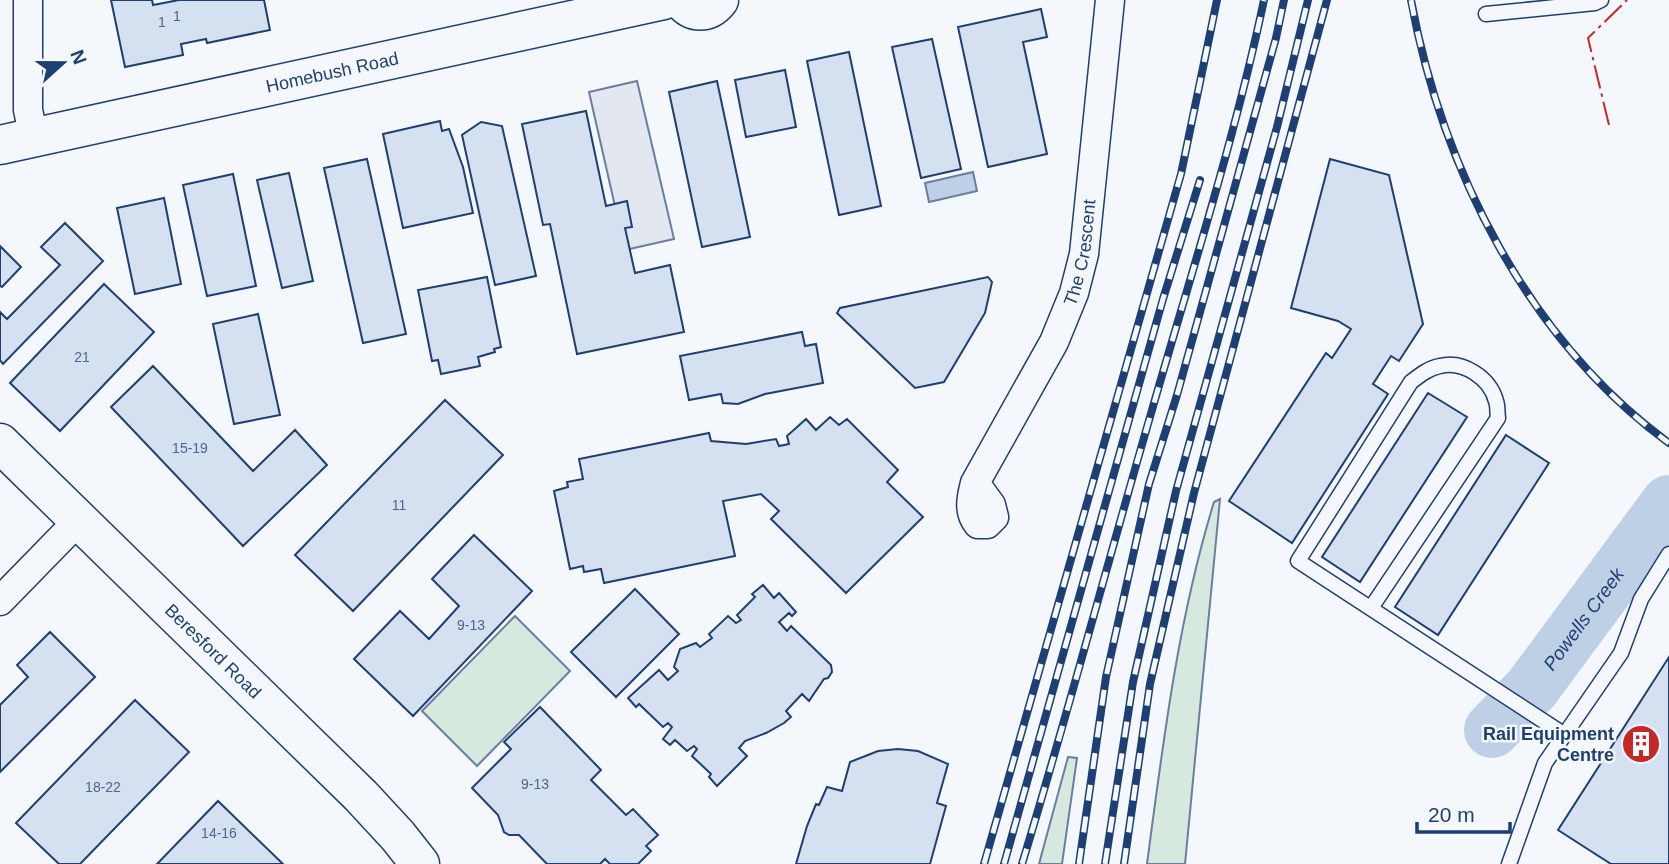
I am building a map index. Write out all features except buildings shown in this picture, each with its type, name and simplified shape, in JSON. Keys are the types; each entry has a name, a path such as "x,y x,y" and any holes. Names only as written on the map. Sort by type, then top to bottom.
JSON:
{"street":[{"path":"17,142 28,110 28,0"},
{"name":"Homebush Road","path":"17,142 664,0"},
{"path":"682,0 688,8 702,11 715,6 719,0"},
{"name":"The Crescent","path":"975,483 1054,342 1074,293 1084,254 1110,0"},
{"name":"Beresford Road","path":"0,443 361,796 420,864"},
{"path":"0,601 78,521"}],"lane":[{"path":"1486,14 1595,4 1601,0"},
{"path":"1371,608 1498,418 1496,401 1490,387 1474,372 1457,365 1441,365 1426,371 1411,382 1298,561 1565,735"},
{"path":"1509,864 1545,763 1621,653 1641,600 1669,554"}],"shaded area":[{"path":"637,81 674,239 625,250 589,92"},
{"path":"1220,499 1185,864 1147,864 1181,636 1201,546 1214,502"},
{"path":"515,616 570,671 477,766 422,711"},
{"path":"1068,757 1077,758 1062,864 1039,864"}],"water":[{"path":"973,172 977,191 929,202 925,183"}],"waterway":[{"name":"Powells Creek","path":"1492,730 1532,688 1669,503"}],"railway":[{"path":"984,864 1181,174 1217,0"},
{"path":"1022,864 1226,155 1264,0"},
{"path":"1079,864 1106,677 1149,484 1177,395 1276,38 1284,0"},
{"path":"1105,864 1133,682 1176,491 1277,127 1308,0"},
{"path":"1124,864 1150,684 1194,493 1327,0"},
{"path":"1411,0 1425,63 1445,126 1469,187 1499,246 1534,302 1574,354 1619,401 1669,443"},
{"path":"1004,864 1163,299 1200,180"}],"power":[{"path":"1609,125 1588,38 1627,0"}],"place":[{"name":"Rail Equipment Centre","path":"1641,744"}]}
